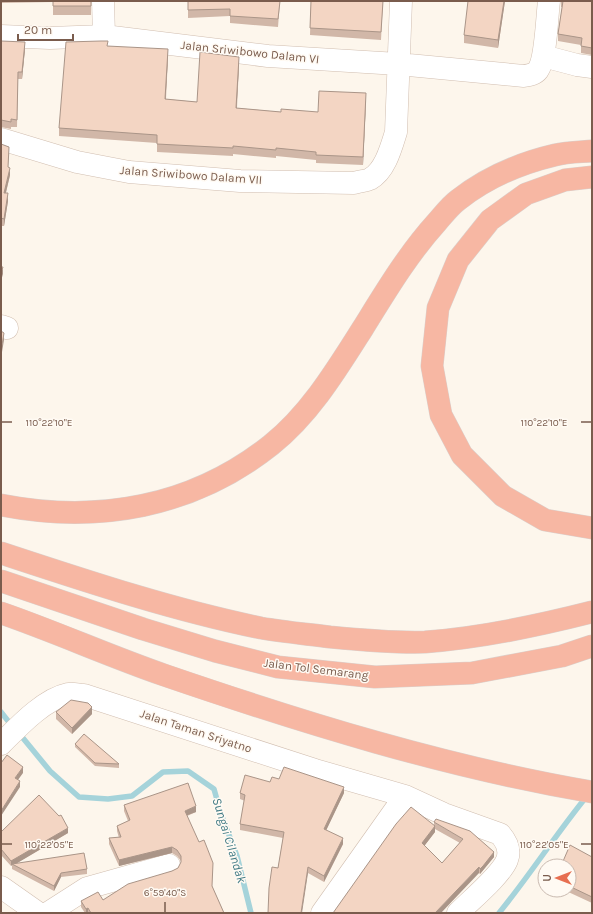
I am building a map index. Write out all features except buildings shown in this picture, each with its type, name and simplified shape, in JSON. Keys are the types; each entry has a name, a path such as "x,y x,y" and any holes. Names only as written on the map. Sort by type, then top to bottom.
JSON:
{"highway":[{"path":"10,507 88,513 143,507 192,493 234,472 272,444 300,416 330,380 418,243 456,201 495,176 556,154 592,151"},
{"path":"592,177 565,180 526,194 490,220 458,260 438,308 432,366 441,415 462,455 503,496 545,520 592,528"},
{"path":"2,553 79,578 215,617 263,628 359,640 424,642 480,636 544,624 592,612"},
{"name":"Jalan Tol Semarang","path":"1,581 143,629 215,651 278,667 376,676 472,673 562,656 592,646"},
{"path":"8,615 163,674 355,738 523,780 592,792"}],"street":[{"path":"103,1 104,36"},
{"path":"398,64 401,1"},
{"name":"Jalan Sriwibowo Dalam VI","path":"1,36 50,38 104,36 268,56 398,64 524,76 534,74 539,69 543,56 549,1"},
{"path":"543,56 577,65 592,67"},
{"name":"Jalan Sriwibowo Dalam VII","path":"1,139 76,162 129,172 240,181 354,182 370,179 381,168 390,151 396,132 398,64"},
{"name":"Jalan Taman Sriyatno","path":"1,744 39,709 62,696 69,694 84,695 315,770 405,796 444,814 500,834 506,841 508,848 508,860 496,876 458,913"},
{"path":"322,913 405,796"},
{"path":"48,913 87,888 169,865"},
{"path":"1,887 38,913"}],"waterway":[{"name":"Sungai Cilandak","path":"1,712 12,726"},
{"name":"Sungai Cilandak","path":"18,732 50,771 79,797 108,799 132,796 163,772 188,771 214,789 221,814 237,856 251,913"},
{"name":"Sungai Cilandak","path":"499,913 587,796"}]}
